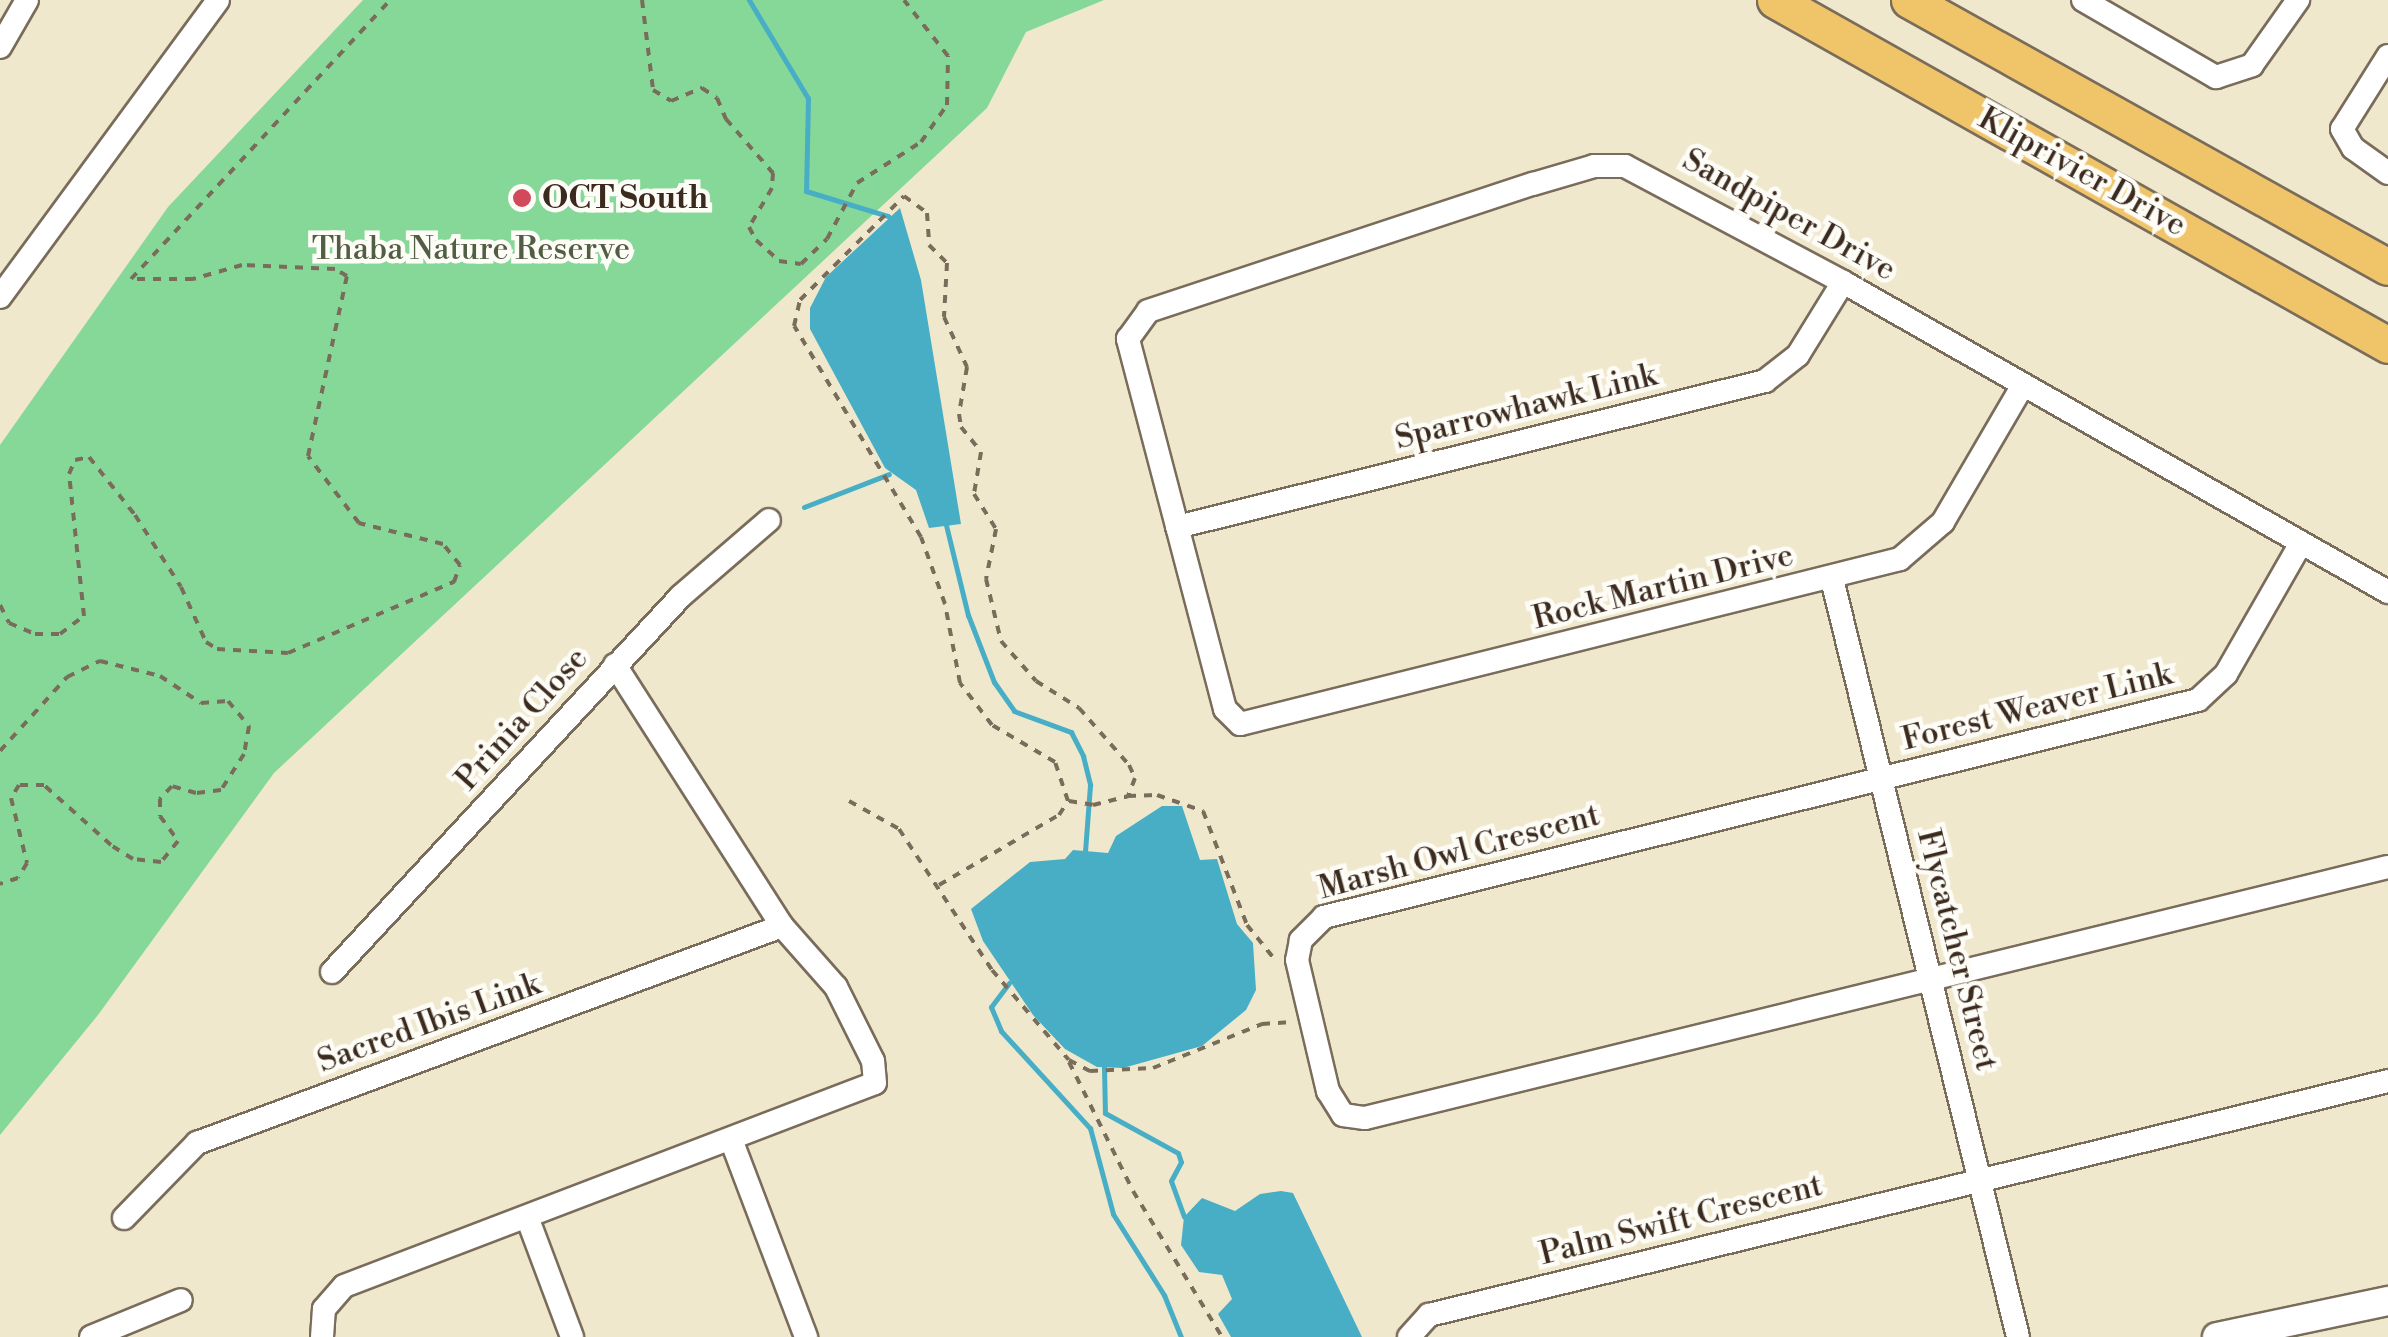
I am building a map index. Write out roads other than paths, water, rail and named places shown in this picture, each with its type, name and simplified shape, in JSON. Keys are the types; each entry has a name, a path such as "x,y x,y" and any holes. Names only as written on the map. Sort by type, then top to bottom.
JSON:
{"main road":[{"name":"Kliprivier Drive","path":"1775,0 2388,345"},
{"name":"Kliprivier Drive","path":"1910,0 2388,268"}],"street":[{"path":"0,47 27,0"},
{"path":"0,297 218,0"},
{"path":"2083,0 2216,77 2252,65 2298,0"},
{"path":"2388,56 2342,129 2353,148 2388,173"},
{"name":"Sandpiper Drive","path":"1178,527 1128,342 1132,326 1148,311 1601,164 1638,170 2388,592"},
{"name":"Sparrowhawk Link","path":"1178,527 1765,382 1798,355 1843,282"},
{"name":"Rock Martin Drive","path":"1178,527 1231,720 1252,721 1900,559 1933,534 2023,384"},
{"name":"Prinia Close","path":"332,972 681,596 769,520"},
{"name":"Forest Weaver Link","path":"1883,779 2198,700 2226,674 2301,542"},
{"name":"Flycatcher Street","path":"1832,579 2018,1337"},
{"path":"322,1337 324,1309 344,1286 871,1088 876,1074 836,988 782,926 615,665"},
{"name":"Marsh Owl Crescent","path":"1883,779 1333,914 1301,940 1300,977 1332,1100 1354,1119 1931,980"},
{"path":"1931,980 2388,867"},
{"name":"Sacred Ibis Link","path":"124,1218 197,1143 782,926"},
{"name":"Palm Swift Crescent","path":"1409,1337 1414,1324 1429,1315 2388,1081"},
{"path":"732,1142 806,1337"},
{"path":"527,1216 572,1337"},
{"path":"90,1337 130,1330 182,1300"},
{"path":"2217,1337 2388,1300"}],"water":[{"path":"900,208 921,280 961,524 929,528 916,490 885,468 810,329 810,308 826,277"},
{"path":"1162,806 1182,806 1200,860 1217,859 1237,924 1253,943 1256,990 1246,1010 1202,1046 1123,1068 1097,1067 1065,1049 1033,1015 983,941 971,909 1030,862 1065,859 1073,850 1108,853 1116,836"},
{"path":"1293,1193 1362,1337 1231,1337 1218,1314 1232,1299 1222,1275 1199,1272 1181,1245 1184,1217 1202,1198 1235,1211 1260,1194"}],"waterway":[{"path":"749,0 808,98 806,191 888,216"},
{"path":"804,507 889,474"},
{"path":"946,525 968,615 994,682 1014,711 1071,732 1083,756 1090,785 1085,851"},
{"path":"1009,983 991,1007 1001,1031 1090,1128 1113,1214 1164,1295 1181,1337"},
{"path":"1104,1067 1105,1113 1178,1153 1181,1162 1171,1181 1184,1217"}],"place":[{"name":"OCT South","path":"522,198"}],"park label":[{"name":"Thaba Nature Reserve","path":"471,249"}]}
